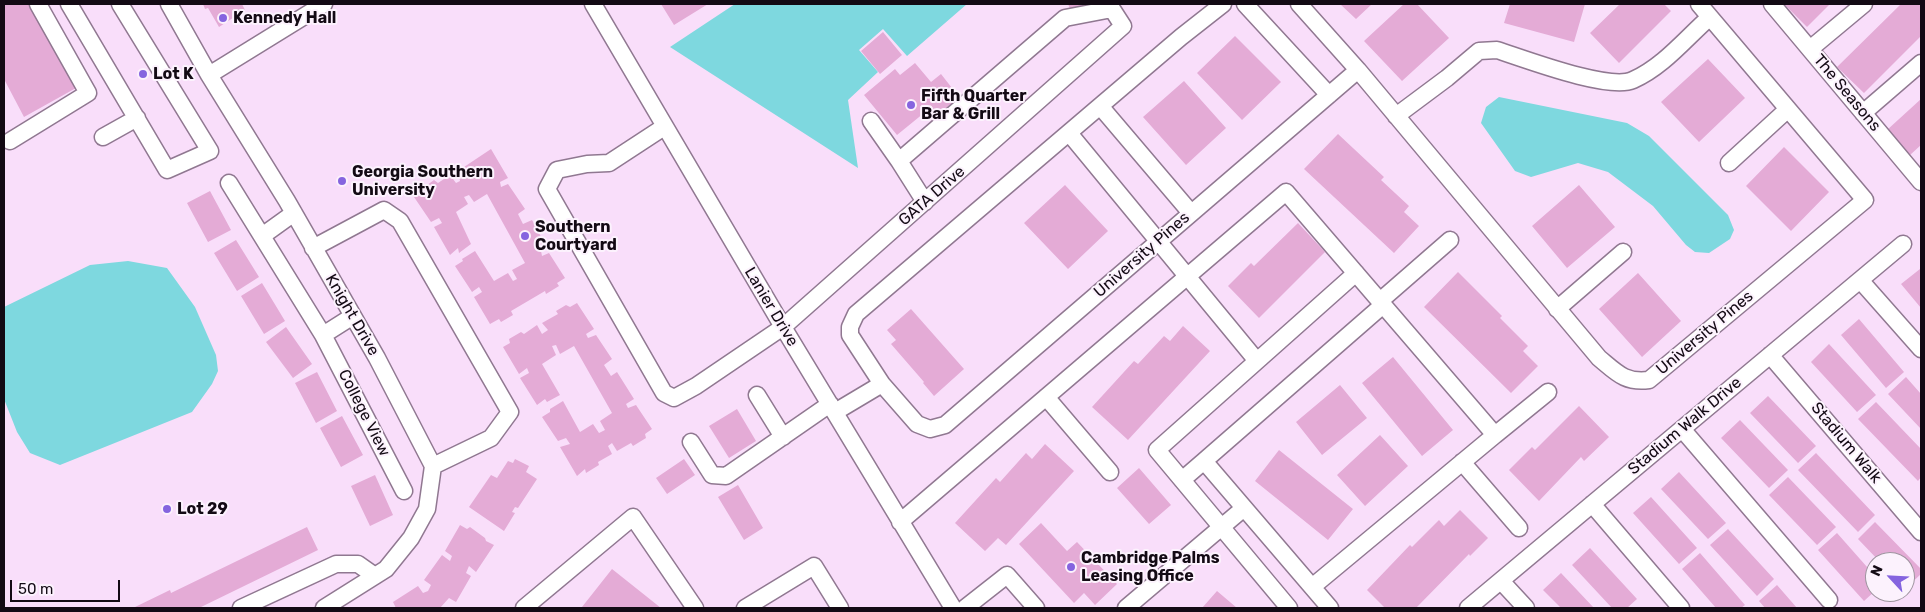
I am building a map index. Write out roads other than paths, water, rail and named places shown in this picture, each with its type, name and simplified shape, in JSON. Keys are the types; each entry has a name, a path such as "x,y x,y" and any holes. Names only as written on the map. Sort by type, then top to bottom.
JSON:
{"street":[{"path":"6,139 88,93 38,4"},
{"path":"69,4 167,170 210,151 120,4"},
{"name":"Knight Drive","path":"169,4 209,75 294,214 353,316 433,466"},
{"path":"209,75 324,4"},
{"name":"Lanier Drive","path":"593,4 783,327 953,608"},
{"name":"University Pines","path":"1223,4 1181,37 856,314 850,327 850,335 882,384 917,424 930,429 945,425 1358,70 1599,358 1617,374 1635,382 1649,380 1865,200 1699,4"},
{"path":"1245,4 1329,95"},
{"path":"1299,4 1358,70"},
{"name":"The Seasons","path":"1772,4 1920,178"},
{"path":"1810,49 1864,4"},
{"name":"GATA Drive","path":"664,127 609,163 587,164 558,170 547,190 664,393 674,398 696,386 783,327 1081,64 1123,26 1112,9 1065,18 899,161"},
{"path":"1396,116 1447,78 1479,51 1497,50 1604,82 1631,81 1653,69 1710,17"},
{"path":"1863,113 1921,63"},
{"path":"1100,106 1191,214"},
{"path":"1729,162 1788,109"},
{"path":"103,137 137,118"},
{"path":"871,121 925,202"},
{"path":"1068,133 1257,361"},
{"name":"College View","path":"230,182 323,335 404,491"},
{"path":"900,522 1286,192 1495,435"},
{"path":"313,248 384,210 400,221 510,412 491,438 433,466 427,509 411,538 386,568 324,608"},
{"path":"262,236 294,214"},
{"path":"1182,480 1382,303 1450,240"},
{"name":"Stadium Walk Drive","path":"1468,608 1903,244"},
{"path":"1557,309 1623,252"},
{"path":"1289,608 1157,450 1356,273"},
{"path":"1860,280 1921,349"},
{"path":"323,335 353,316"},
{"name":"Stadium Walk","path":"1770,355 1921,532"},
{"path":"691,442 712,475 726,476 783,437 833,408 882,384"},
{"path":"1312,587 1548,392"},
{"path":"757,395 783,437"},
{"path":"1046,397 1110,472"},
{"path":"1682,429 1829,600"},
{"path":"1204,461 1330,608"},
{"path":"1462,462 1519,528"},
{"path":"1592,504 1681,608"},
{"path":"1126,608 1244,508"},
{"path":"524,608 633,517 695,608"},
{"path":"241,608 336,564 358,564 375,576"},
{"path":"745,608 814,566 840,608"},
{"path":"965,608 1007,575 1036,608"},
{"path":"1501,580 1526,608"}],"place":[{"name":"Kennedy Hall","path":"223,18"},
{"name":"Lot K","path":"143,74"},
{"name":"Fifth Quarter Bar & Grill","path":"911,105"},
{"name":"Georgia Southern University","path":"342,181"},
{"name":"Southern Courtyard","path":"525,236"},
{"name":"Lot 29","path":"167,509"},
{"name":"Cambridge Palms Leasing Office","path":"1071,567"}]}
